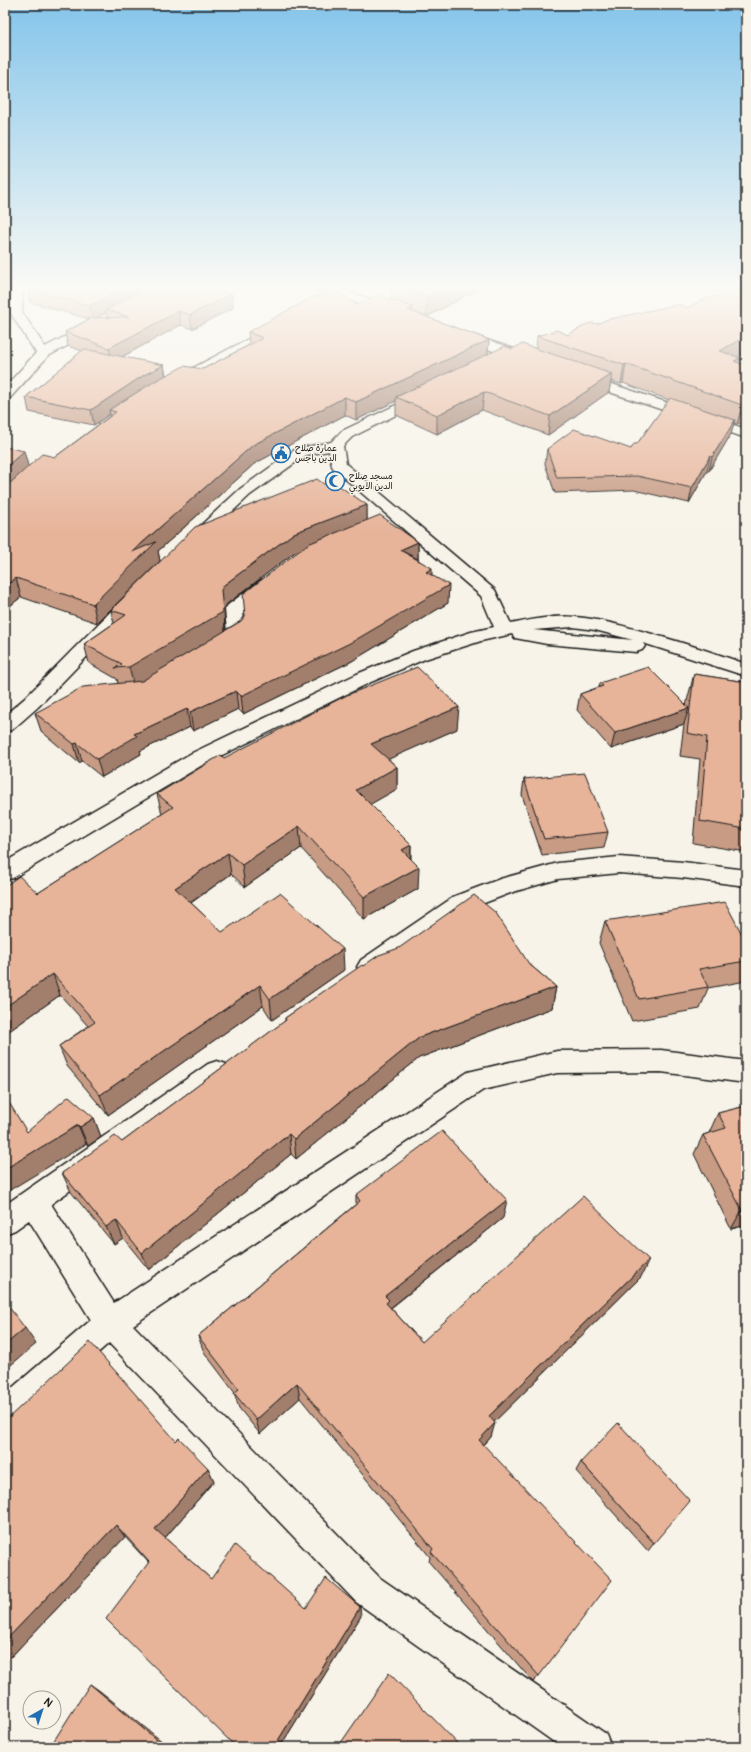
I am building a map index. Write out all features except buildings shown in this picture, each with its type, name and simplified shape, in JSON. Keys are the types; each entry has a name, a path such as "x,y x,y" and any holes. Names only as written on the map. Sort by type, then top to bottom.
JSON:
{"street":[{"path":"5,394 28,369"},
{"path":"166,387 200,369"},
{"path":"570,373 746,434"},
{"path":"180,552 245,492 301,452 336,445 347,434 432,391"},
{"path":"336,445 339,466 392,521 489,594 504,631"},
{"path":"203,654 236,634 234,609 277,576"},
{"path":"5,725 31,703 147,586"},
{"path":"5,872 197,759 364,678 426,653 477,636 504,631 546,638 697,653 746,670"},
{"path":"31,703 54,701"},
{"path":"352,979 463,902 508,885 558,872 619,865 683,870 746,878"},
{"path":"5,1221 235,1060"},
{"path":"5,1414 110,1323 477,1080 557,1062 661,1061 746,1072"},
{"path":"33,1201 110,1323 368,1590 593,1747"}],"place":[{"name":"عمارة صلاح الدين باجس","path":"281,453"},
{"name":"مسجد صلاح الدين الايوبي","path":"335,481"}]}
